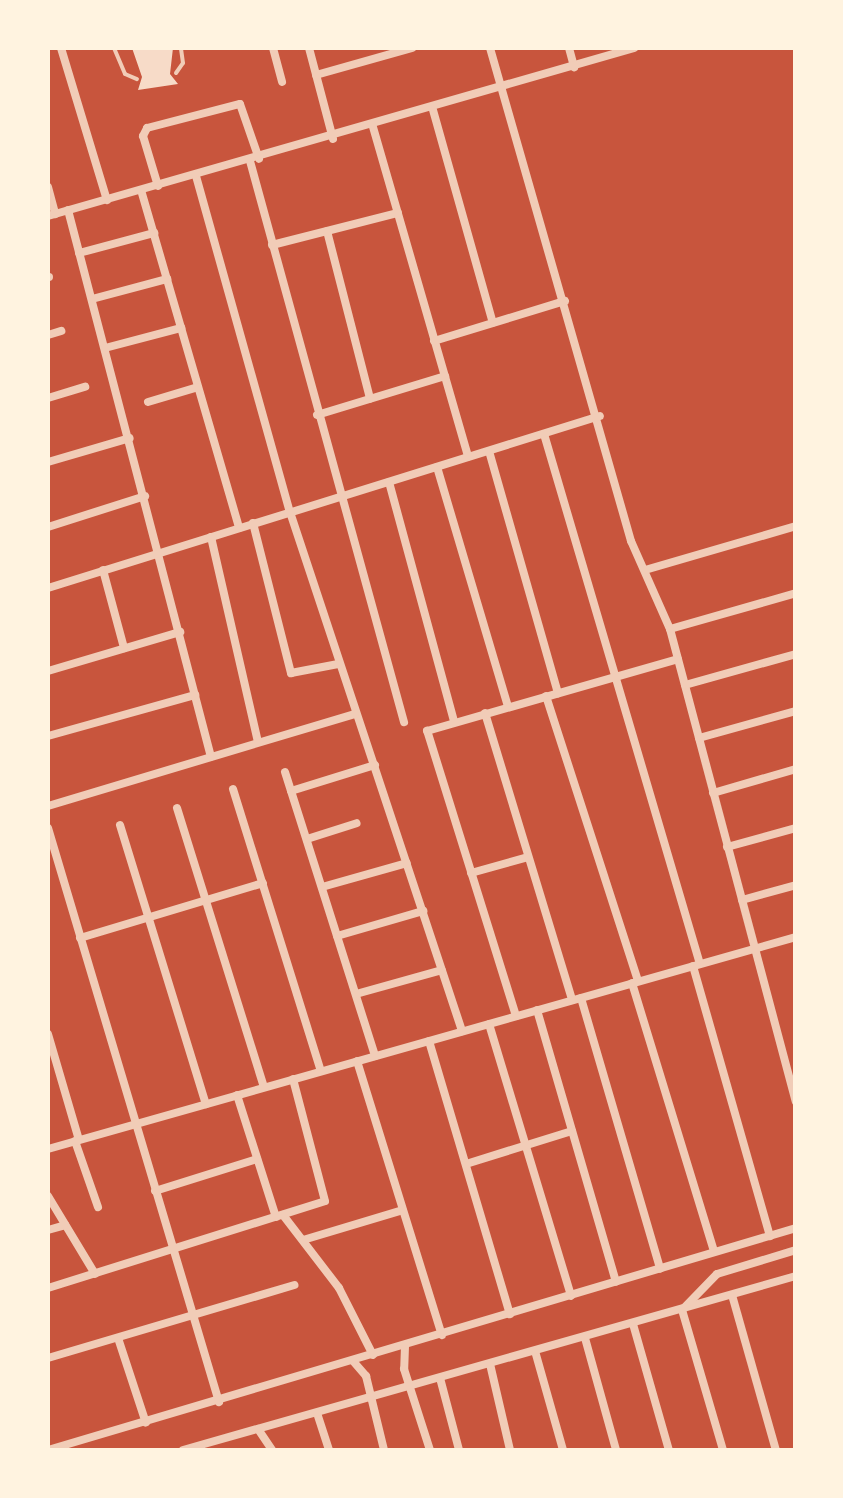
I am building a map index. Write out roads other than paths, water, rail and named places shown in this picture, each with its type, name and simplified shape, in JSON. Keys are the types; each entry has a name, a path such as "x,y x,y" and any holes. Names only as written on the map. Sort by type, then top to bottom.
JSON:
{"street":[{"path":"61,48 107,200"},
{"path":"274,48 282,82"},
{"path":"309,48 333,139"},
{"path":"316,75 412,48"},
{"path":"490,48 645,570 670,630 796,1102"},
{"path":"569,48 574,68"},
{"path":"48,187 52,215 333,139 634,48"},
{"path":"158,186 144,130 243,105 272,245 404,722"},
{"path":"432,110 492,324"},
{"path":"373,127 468,457"},
{"path":"196,176 290,512 462,1031"},
{"path":"141,190 238,528"},
{"path":"68,210 160,552 210,757"},
{"path":"272,245 398,213"},
{"path":"327,231 370,399"},
{"path":"79,253 154,234"},
{"path":"92,299 167,280"},
{"path":"434,341 565,301"},
{"path":"105,348 181,328"},
{"path":"48,335 61,332"},
{"path":"317,415 444,376"},
{"path":"48,398 85,386"},
{"path":"148,402 198,387"},
{"path":"48,588 600,416"},
{"path":"544,434 770,1236"},
{"path":"48,462 130,438"},
{"path":"489,451 558,693"},
{"path":"437,467 508,707"},
{"path":"388,482 454,722"},
{"path":"48,527 145,496"},
{"path":"253,523 292,675 338,664"},
{"path":"645,570 796,526"},
{"path":"210,536 258,742"},
{"path":"103,570 124,648"},
{"path":"670,630 796,593"},
{"path":"48,671 180,632"},
{"path":"684,685 796,654"},
{"path":"516,1016 427,733 678,659"},
{"path":"48,736 195,695"},
{"path":"546,696 714,1252"},
{"path":"698,738 796,711"},
{"path":"48,806 355,714"},
{"path":"485,714 660,1269"},
{"path":"291,790 375,765"},
{"path":"713,793 796,769"},
{"path":"286,772 376,1056"},
{"path":"234,789 321,1071"},
{"path":"177,808 264,1088"},
{"path":"307,839 357,822"},
{"path":"120,825 206,1104"},
{"path":"48,828 219,1402"},
{"path":"727,847 796,828"},
{"path":"471,873 528,857"},
{"path":"322,887 407,863"},
{"path":"48,870 58,866"},
{"path":"80,938 263,883"},
{"path":"742,900 796,885"},
{"path":"338,936 423,912"},
{"path":"48,1149 796,937"},
{"path":"356,994 442,970"},
{"path":"537,1010 616,1282"},
{"path":"489,1024 571,1296"},
{"path":"48,1034 98,1208"},
{"path":"429,1040 510,1314"},
{"path":"357,1061 442,1335"},
{"path":"48,1288 174,1252 328,1196 293,1079"},
{"path":"237,1095 280,1216 346,1298 373,1356"},
{"path":"466,1164 572,1132"},
{"path":"156,1191 258,1159"},
{"path":"48,1196 96,1274"},
{"path":"303,1240 403,1210"},
{"path":"48,1230 66,1225"},
{"path":"48,1450 796,1228"},
{"path":"682,1310 718,1274 796,1250"},
{"path":"183,1450 796,1276"},
{"path":"48,1358 294,1285"},
{"path":"732,1295 776,1450"},
{"path":"682,1310 723,1450"},
{"path":"633,1324 669,1450"},
{"path":"118,1338 146,1423"},
{"path":"585,1338 616,1450"},
{"path":"405,1346 404,1369 430,1450"},
{"path":"535,1351 563,1450"},
{"path":"353,1362 366,1376 384,1450"},
{"path":"490,1364 510,1450"},
{"path":"440,1378 459,1450"},
{"path":"317,1413 329,1450"},
{"path":"258,1429 272,1450"}],"lane":[{"path":"114,48 125,74 136,79"},
{"path":"176,73 184,63 181,48"}]}
